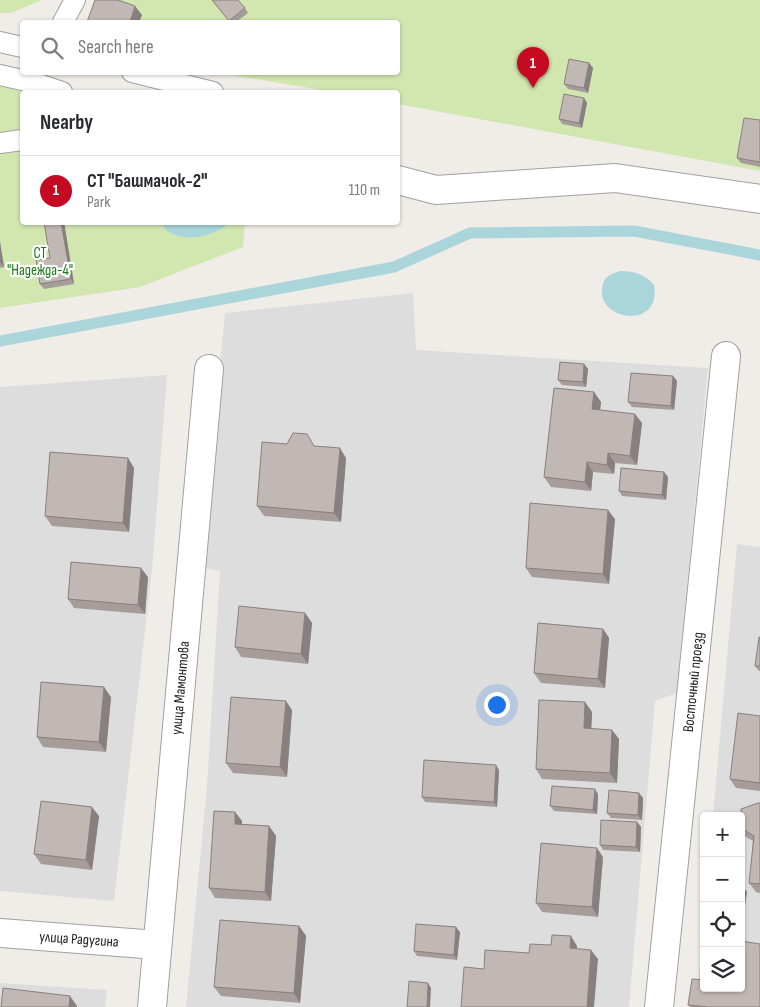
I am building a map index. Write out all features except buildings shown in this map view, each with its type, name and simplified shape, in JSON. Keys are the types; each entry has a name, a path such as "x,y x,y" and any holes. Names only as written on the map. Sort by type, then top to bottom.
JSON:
{"street":[{"path":"400,181 436,190 615,178 760,199"},
{"name":"Восточный проезд","path":"659,1007 726,356"},
{"name":"улица Мамонтова","path":"152,1007 209,369"},
{"name":"улица Радугина","path":"0,933 157,945"}],"lane":[{"path":"65,20 75,0"},
{"path":"0,42 20,47"},
{"path":"0,75 56,90"},
{"path":"144,75 205,90"},
{"path":"0,143 20,140"}],"shaded area":[{"path":"413,293 416,350 708,368 677,693 655,701 629,1007 186,1007 207,786 220,571 200,567 225,313"},
{"path":"167,375 152,570 114,901 0,891 0,387"},
{"path":"737,544 760,547 760,1007 696,1007 700,964 700,992 745,992 745,812 713,812"},
{"path":"0,983 107,990 105,1007 0,1007"}],"green space":[{"path":"0,0 42,0 11,13 0,13"},
{"path":"104,0 760,0 760,171 400,104 400,90 321,90 231,75 400,75 400,20 98,20"},
{"name":"СТ \"Надежда-4\"","path":"0,79 52,90 20,90 20,225 245,225 243,247 140,287 0,308"}],"water":[{"path":"163,225 226,225 214,233 194,237 175,235"},
{"path":"620,271 639,274 647,278 654,285 654,299 649,309 640,314 630,316 619,314 603,300 602,289 605,279"}],"waterway":[{"path":"0,341 394,267 470,233 634,231 760,255"}],"place":[{"name":"СТ \"Башмачок-2\"","path":"533,88"}]}
